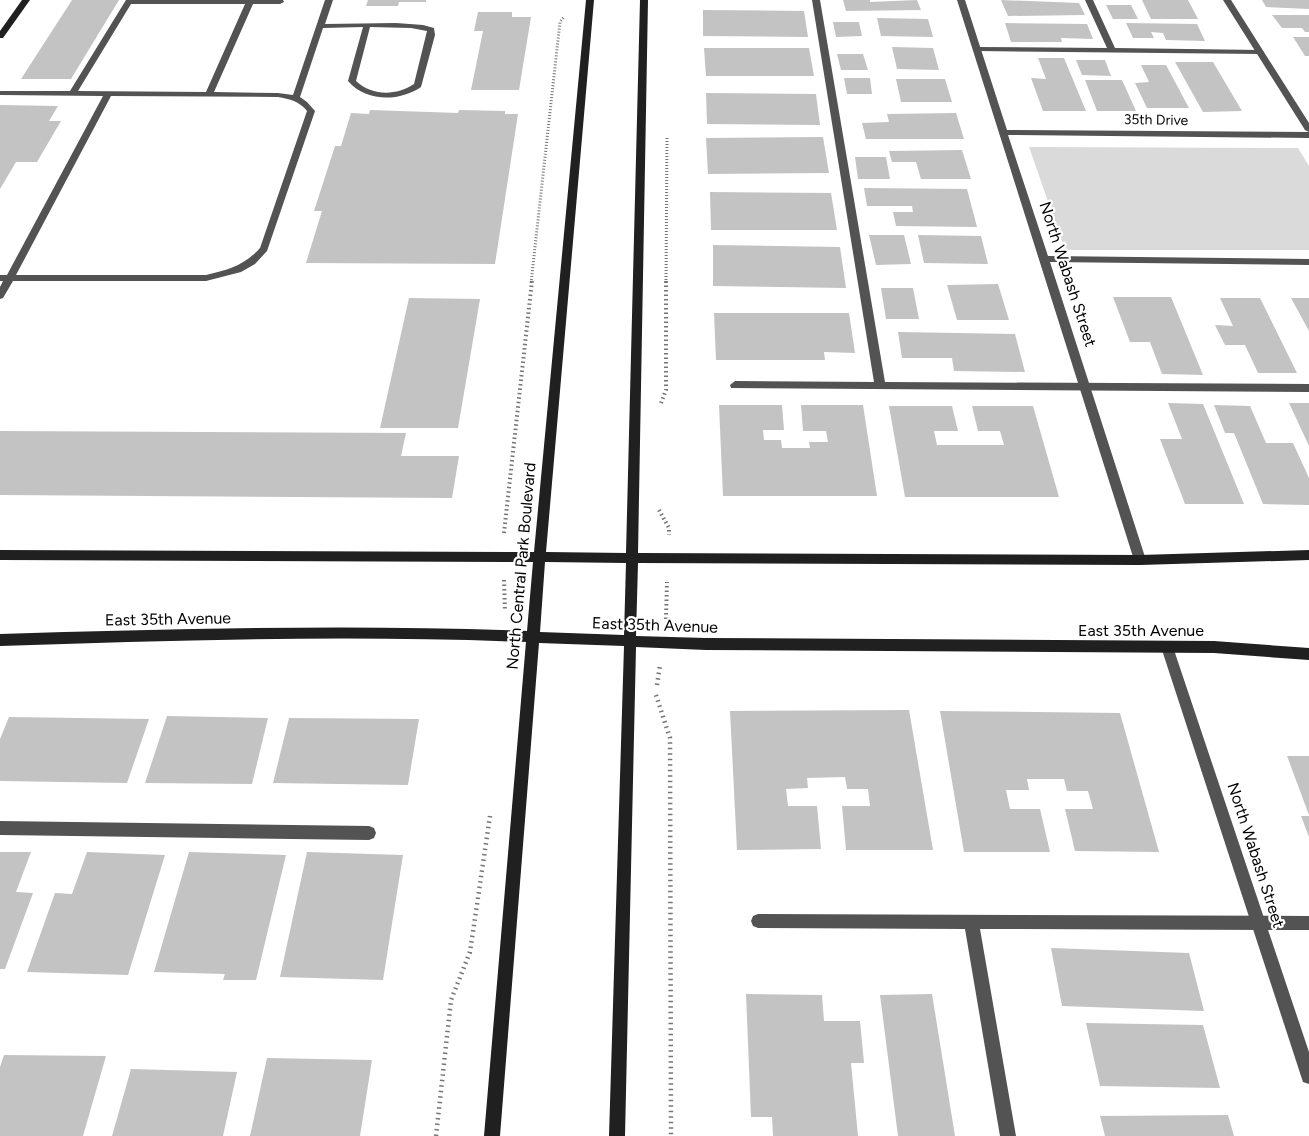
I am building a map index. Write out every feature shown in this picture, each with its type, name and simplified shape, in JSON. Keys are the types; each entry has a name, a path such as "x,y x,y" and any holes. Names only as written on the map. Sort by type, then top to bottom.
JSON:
{"main road":[{"path":"0,36 26,0"},
{"name":"North Central Park Boulevard","path":"492,1136 590,0"},
{"path":"617,1136 644,0"},
{"path":"0,555 1140,560 1309,555"},
{"name":"East 35th Avenue","path":"0,640 201,634 458,634 665,643 1214,647 1309,654"}],"street":[{"path":"296,97 329,0"},
{"path":"816,0 880,386"},
{"name":"North Wabash Street","path":"961,0 1140,560"},
{"path":"1089,0 1112,51"},
{"path":"1227,0 1309,130"},
{"path":"72,94 129,1 279,2"},
{"path":"209,94 250,2"},
{"path":"320,26 367,26 418,26 431,30 418,85 412,90 396,94 375,94 362,89 352,81 367,26"},
{"path":"977,49 1260,52"},
{"path":"0,93 278,94 296,97 306,102 311,111 264,249 254,261 234,272 206,278 5,278"},
{"path":"0,296 5,278 108,94"},
{"name":"35th Drive","path":"1003,132 1309,135"},
{"path":"1044,259 1309,262"},
{"path":"735,385 1309,388"},
{"name":"North Wabash Street","path":"1167,646 1309,1076"},
{"path":"0,828 369,833"},
{"path":"758,921 972,924 1309,923"},
{"path":"972,924 1008,1136"}],"path":[{"path":"505,636 503,558 506,518 560,22 567,13"},
{"path":"660,406 666,390 667,130"},
{"path":"658,508 669,528 665,643 656,698 670,738 670,1136"},
{"path":"436,1136 451,1000 470,952 490,814"}],"shaded area":[{"path":"1029,147 1298,148 1309,166 1309,250 1065,250"}],"building":[{"path":"72,0 119,0 71,79 21,79"},
{"path":"368,0 426,0 426,2 399,2 398,6 366,6"},
{"path":"843,0 870,0 870,2 917,0 921,10 846,11"},
{"path":"1001,0 1079,3 1085,15 1008,16"},
{"path":"1142,0 1188,0 1198,19 1151,19"},
{"path":"1262,0 1309,0 1309,9 1266,7"},
{"path":"1106,5 1131,5 1138,19 1113,19"},
{"path":"703,10 804,11 808,37 703,36"},
{"path":"478,12 512,12 512,17 531,17 519,90 471,90 483,31 474,31"},
{"path":"1272,15 1309,15 1309,32 1305,32 1302,28 1282,28"},
{"path":"877,18 928,19 933,37 881,36"},
{"path":"833,22 859,22 862,36 836,37"},
{"path":"1005,23 1087,24 1093,39 1061,38 1062,42 1011,42"},
{"path":"1126,23 1197,24 1205,41 1166,40 1163,33 1151,32 1154,38 1133,38"},
{"path":"1293,37 1309,37 1309,56 1305,56"},
{"path":"892,47 933,48 939,70 897,69"},
{"path":"704,48 809,48 814,76 706,76"},
{"path":"837,54 863,54 868,70 841,70"},
{"path":"1038,58 1064,58 1086,111 1043,111 1031,78 1046,79"},
{"path":"1076,60 1105,60 1111,76 1082,75"},
{"path":"1175,62 1213,62 1242,111 1203,112"},
{"path":"1141,65 1166,65 1189,108 1147,108 1135,83 1149,82"},
{"path":"844,78 870,78 872,94 847,94"},
{"path":"896,79 945,79 952,102 901,102"},
{"path":"1085,80 1122,80 1136,111 1097,111"},
{"path":"706,93 816,94 820,125 707,124"},
{"path":"0,105 58,106 49,121 61,121 37,162 16,162 0,189"},
{"path":"370,110 458,113 459,110 505,111 505,114 518,114 495,264 306,263 322,211 314,211 335,146 341,146 351,113 369,114"},
{"path":"956,113 964,139 866,139 862,123 889,122 887,114"},
{"path":"823,137 829,173 708,174 706,138"},
{"path":"962,150 971,179 921,179 916,162 892,162 889,151"},
{"path":"855,157 886,157 890,179 858,179"},
{"path":"864,188 967,189 977,227 896,226 893,212 913,212 912,206 867,206"},
{"path":"710,192 831,193 837,230 711,230"},
{"path":"869,235 904,235 911,264 876,265"},
{"path":"918,235 981,236 988,264 924,263"},
{"path":"713,245 840,247 846,288 713,286"},
{"path":"998,284 1009,320 957,320 947,285"},
{"path":"881,288 913,288 919,319 886,319"},
{"path":"1113,297 1171,297 1203,375 1162,374 1150,342 1130,342"},
{"path":"409,298 480,299 458,428 380,428"},
{"path":"1220,298 1260,298 1297,373 1258,373 1245,345 1225,345 1215,325 1233,326"},
{"path":"1291,298 1309,298 1309,331"},
{"path":"714,313 849,313 855,353 824,352 825,360 716,360"},
{"path":"898,332 1015,334 1025,372 954,371 952,358 902,358"},
{"path":"1168,403 1203,404 1244,504 1185,504 1160,439 1182,439"},
{"path":"1289,403 1309,403 1309,446"},
{"path":"719,405 782,405 784,430 763,430 764,440 781,440 782,448 810,448 809,442 828,442 826,431 803,431 801,405 863,405 877,496 723,496"},
{"path":"1214,405 1250,406 1266,443 1293,443 1309,478 1309,505 1263,504 1234,433 1225,433"},
{"path":"889,406 952,406 958,431 934,431 937,445 1004,445 1000,431 978,431 972,406 1033,406 1059,497 905,497"},
{"path":"0,431 406,433 401,456 459,456 452,498 0,495"},
{"path":"909,710 933,850 846,850 842,806 870,806 868,789 847,789 845,777 807,778 808,788 786,789 788,806 817,806 821,849 737,850 730,711"},
{"path":"940,711 1120,713 1159,852 1075,851 1065,809 1093,809 1088,791 1067,791 1064,779 1027,779 1029,790 1006,790 1010,809 1040,809 1050,852 964,852"},
{"path":"167,716 268,718 252,784 145,783"},
{"path":"9,717 149,719 127,783 0,781 0,739"},
{"path":"289,718 419,719 408,785 273,783"},
{"path":"1287,756 1309,756 1309,815"},
{"path":"1301,816 1309,816 1309,837"},
{"path":"0,852 31,852 16,892 33,893 5,969 0,969"},
{"path":"87,852 165,855 128,975 27,972 55,893 72,894"},
{"path":"189,852 286,855 256,980 223,980 225,974 154,972"},
{"path":"307,852 403,855 383,980 280,977"},
{"path":"1051,948 1189,953 1204,1011 1062,1006"},
{"path":"746,994 822,995 824,1021 860,1021 864,1063 851,1063 858,1136 773,1136 772,1117 751,1117"},
{"path":"932,994 955,1136 898,1136 880,995"},
{"path":"1086,1023 1203,1025 1220,1088 1100,1086"},
{"path":"4,1055 106,1056 83,1136 0,1136 0,1067"},
{"path":"267,1058 372,1060 360,1136 250,1136"},
{"path":"131,1069 237,1072 223,1136 112,1136"},
{"path":"1228,1115 1234,1136 1105,1136 1100,1116"}]}
